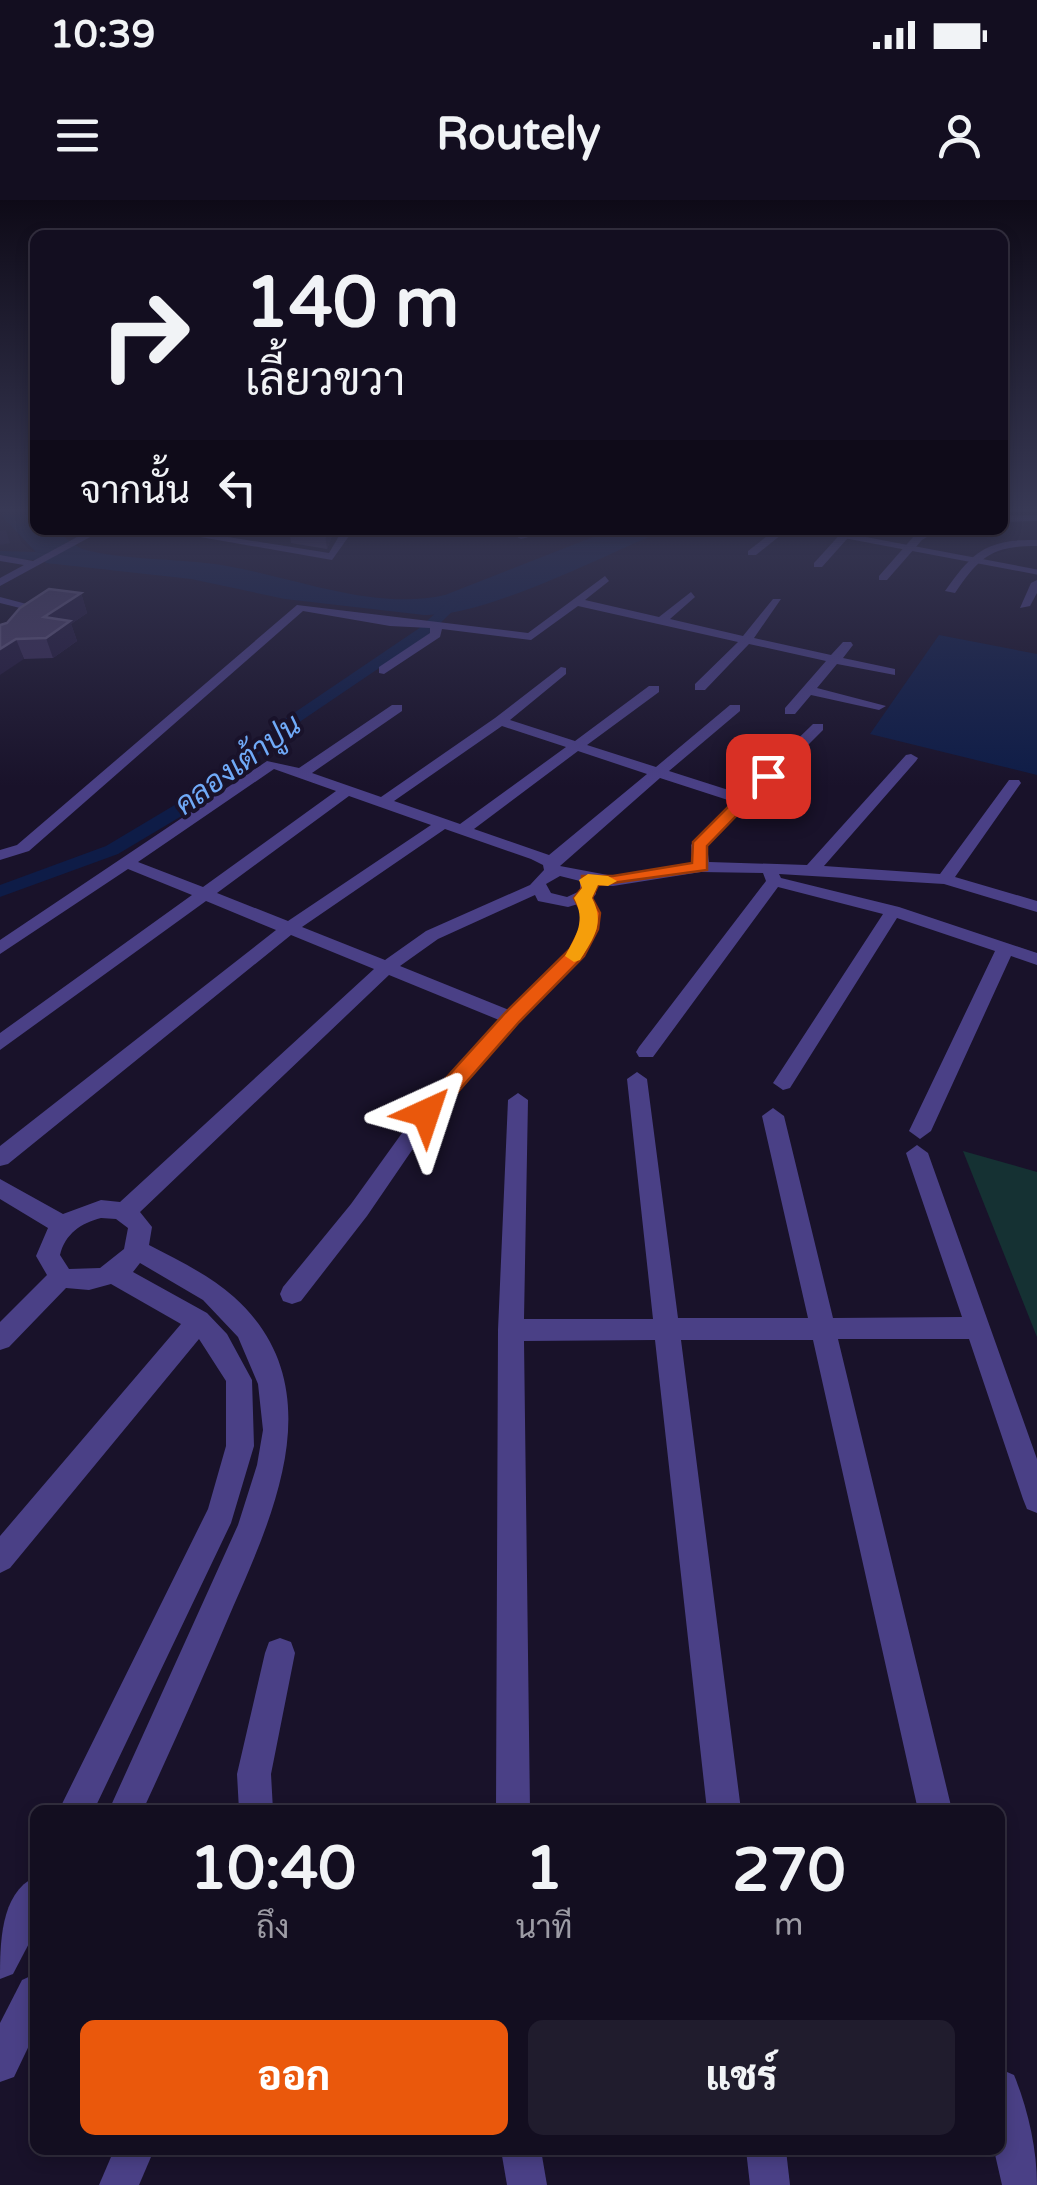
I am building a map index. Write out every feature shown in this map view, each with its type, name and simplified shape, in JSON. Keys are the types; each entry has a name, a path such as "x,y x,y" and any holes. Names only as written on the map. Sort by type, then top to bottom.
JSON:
{"street":[{"path":"0,642 9,637 32,607 3,601"},
{"path":"661,621 684,601"},
{"path":"700,688 777,601"},
{"path":"1024,606 1027,601"},
{"path":"6,854 23,848 300,607 531,636 577,602 890,672"},
{"path":"384,670 436,634 430,625"},
{"path":"790,712 848,645"},
{"path":"385,801 500,721 561,671"},
{"path":"463,829 654,689"},
{"path":"808,690 879,706"},
{"path":"302,773 397,708"},
{"path":"125,1212 387,967 447,927 537,888 540,878 551,867 656,772 735,708"},
{"path":"500,721 743,800"},
{"path":"701,867 699,845 818,727"},
{"path":"812,870 911,758"},
{"path":"0,948 272,764 463,829 551,867 576,872 591,913 589,929 578,952 426,1113 358,1210 292,1294"},
{"path":"945,878 1014,784"},
{"path":"0,1043 349,789"},
{"path":"0,1158 288,929 444,823"},
{"path":"127,863 200,896 512,1018"},
{"path":"537,888 544,897 559,902 585,888 613,881 701,867 772,874 812,870 945,878 1037,907"},
{"path":"772,874 1037,959"},
{"path":"646,1052 772,874"},
{"path":"783,1083 893,911"},
{"path":"1004,950 918,1142 977,1328 1037,1498"},
{"path":"636,1078 723,1805"},
{"path":"513,1805 511,1330 518,1100"},
{"path":"773,1116 934,1805"},
{"path":"0,1188 63,1225"},
{"path":"101,1208 125,1212 140,1228 137,1250 113,1273 94,1280 61,1276 48,1256 63,1225 101,1208"},
{"path":"128,1805 260,1504 276,1442 272,1392 264,1360 246,1327 220,1298 137,1250"},
{"path":"78,1805 221,1513 240,1446 239,1380 218,1342 198,1321 113,1273"},
{"path":"0,1339 61,1276"},
{"path":"0,1558 198,1321"},
{"path":"511,1330 977,1328"},
{"path":"256,1805 254,1774 280,1653"},
{"path":"142,1676 174,1707"},
{"path":"0,1961 30,1904"},
{"path":"0,2062 30,2004"},
{"path":"1005,2111 1022,2185"},
{"path":"119,2185 132,2155"},
{"path":"522,2155 527,2185"},
{"path":"767,2155 770,2185"}],"green space":[{"path":"963,1151 1037,1172 1037,1337"}],"water":[{"path":"299,601 496,601 450,613 424,615"},
{"path":"939,635 1037,654 1037,775 870,734"}],"building":[{"path":"31,601 69,601 44,617 70,621 46,638 16,639 0,649 0,625 7,623"}],"waterway":[{"name":"คลองเต้าปูน","path":"0,891 112,850 179,810 290,722 423,632 455,603"}],"slow traffic":[{"path":"574,956 589,929 591,913 583,898 590,889 588,880 608,881"}],"route":[{"path":"426,1113 578,952 589,929 591,913 583,898 590,889 588,880 613,881 701,867 699,845 768,776"}]}
